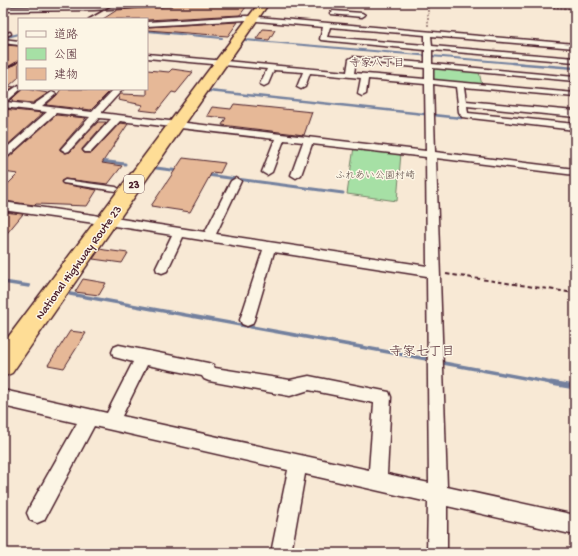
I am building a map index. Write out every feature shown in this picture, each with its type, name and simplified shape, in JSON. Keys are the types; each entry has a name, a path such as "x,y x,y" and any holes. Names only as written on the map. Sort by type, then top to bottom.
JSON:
{"highway":[{"name":"National Highway Route 23","path":"3,365 101,220 217,62 251,13 264,3"},
{"name":"National Highway Route 23","path":"3,339 101,220 116,190 171,124"}],"street":[{"path":"3,9 46,11 171,3"},
{"path":"148,24 251,13 341,27 575,46"},
{"path":"333,13 362,15"},
{"path":"341,27 345,14"},
{"path":"327,25 323,39 533,75 575,79"},
{"path":"428,34 438,494 437,553"},
{"path":"5,37 18,43"},
{"path":"520,42 533,75"},
{"path":"148,56 575,95"},
{"path":"350,74 353,59 429,56 527,62 575,60"},
{"path":"264,84 272,67"},
{"path":"301,87 307,71"},
{"path":"362,94 365,76"},
{"path":"460,85 463,112 465,115 575,127"},
{"path":"3,100 18,88"},
{"path":"66,149 118,90"},
{"path":"35,108 52,94"},
{"path":"462,103 575,114"},
{"path":"3,104 575,172"},
{"path":"3,115 15,106"},
{"path":"3,156 54,110"},
{"path":"88,150 118,117"},
{"path":"267,172 281,137"},
{"path":"296,175 308,141"},
{"path":"329,154 332,144"},
{"path":"209,236 236,181"},
{"path":"4,206 209,236 433,272"},
{"path":"162,268 180,232"},
{"path":"247,320 270,246"},
{"path":"119,352 208,370 209,374 290,388 309,383 383,397 377,481"},
{"path":"111,422 143,357"},
{"path":"3,398 575,525"},
{"path":"37,513 89,418"},
{"path":"281,553 298,463"}],"lane":[{"path":"65,182 116,190"}],"path":[{"path":"428,3 428,34"},
{"path":"494,3 575,9"},
{"path":"433,272 575,293"}],"green space":[{"path":"435,68 479,72 482,85 436,81 432,78 431,69"},
{"name":"ふれあい公園村崎","path":"354,147 401,153 397,201 347,194"}],"water":[{"path":"3,3 145,3 56,7 3,7"}],"building":[{"path":"249,3 240,15 148,20 148,18 105,18 117,10 171,6 175,4"},
{"path":"238,22 228,36 148,30 148,27"},
{"path":"263,29 275,30 269,40 256,39"},
{"path":"3,45 18,46 18,78 9,86 14,87 3,94"},
{"path":"172,69 193,72 176,93 172,92 156,112 139,110 143,105 118,100 120,94 147,95 148,70 169,72"},
{"path":"21,90 48,93 33,103 11,100"},
{"path":"60,90 111,90 91,110 46,105"},
{"path":"234,104 312,112 304,135 222,125 226,118 207,116 212,107 231,109"},
{"path":"3,109 43,113 3,149"},
{"path":"56,115 86,118 60,148 60,150 65,153 70,152 98,122 106,122 82,149 84,153 92,153 120,123 128,124 102,163 122,166 108,184 65,179 61,181 63,184 97,190 87,206 35,205 3,201 3,189 18,174 3,172 3,160 7,159"},
{"path":"183,158 225,163 220,173 212,172 190,212 151,206"},
{"path":"3,212 23,214 3,238"},
{"path":"100,249 128,253 122,263 93,259"},
{"path":"83,279 106,283 99,295 75,292"},
{"path":"70,331 86,333 64,368 48,365"}],"waterway":[{"path":"148,31 222,38"},
{"path":"3,38 18,34"},
{"path":"245,40 517,63"},
{"path":"512,63 517,63"},
{"path":"517,63 575,68"},
{"path":"517,63 524,64"},
{"path":"209,91 461,118"},
{"path":"100,161 125,164"},
{"path":"156,168 179,171"},
{"path":"207,175 343,193"},
{"path":"3,282 29,286"},
{"path":"70,294 432,360"},
{"path":"438,362 557,384"},
{"path":"551,383 557,384"},
{"path":"557,384 575,387"}],"railway":[{"path":"90,18 116,3"},
{"path":"14,64 18,62"},
{"path":"3,70 16,63"}],"district":[{"name":"寺家八丁目","path":"377,62"},
{"name":"寺家七丁目","path":"422,350"}]}
